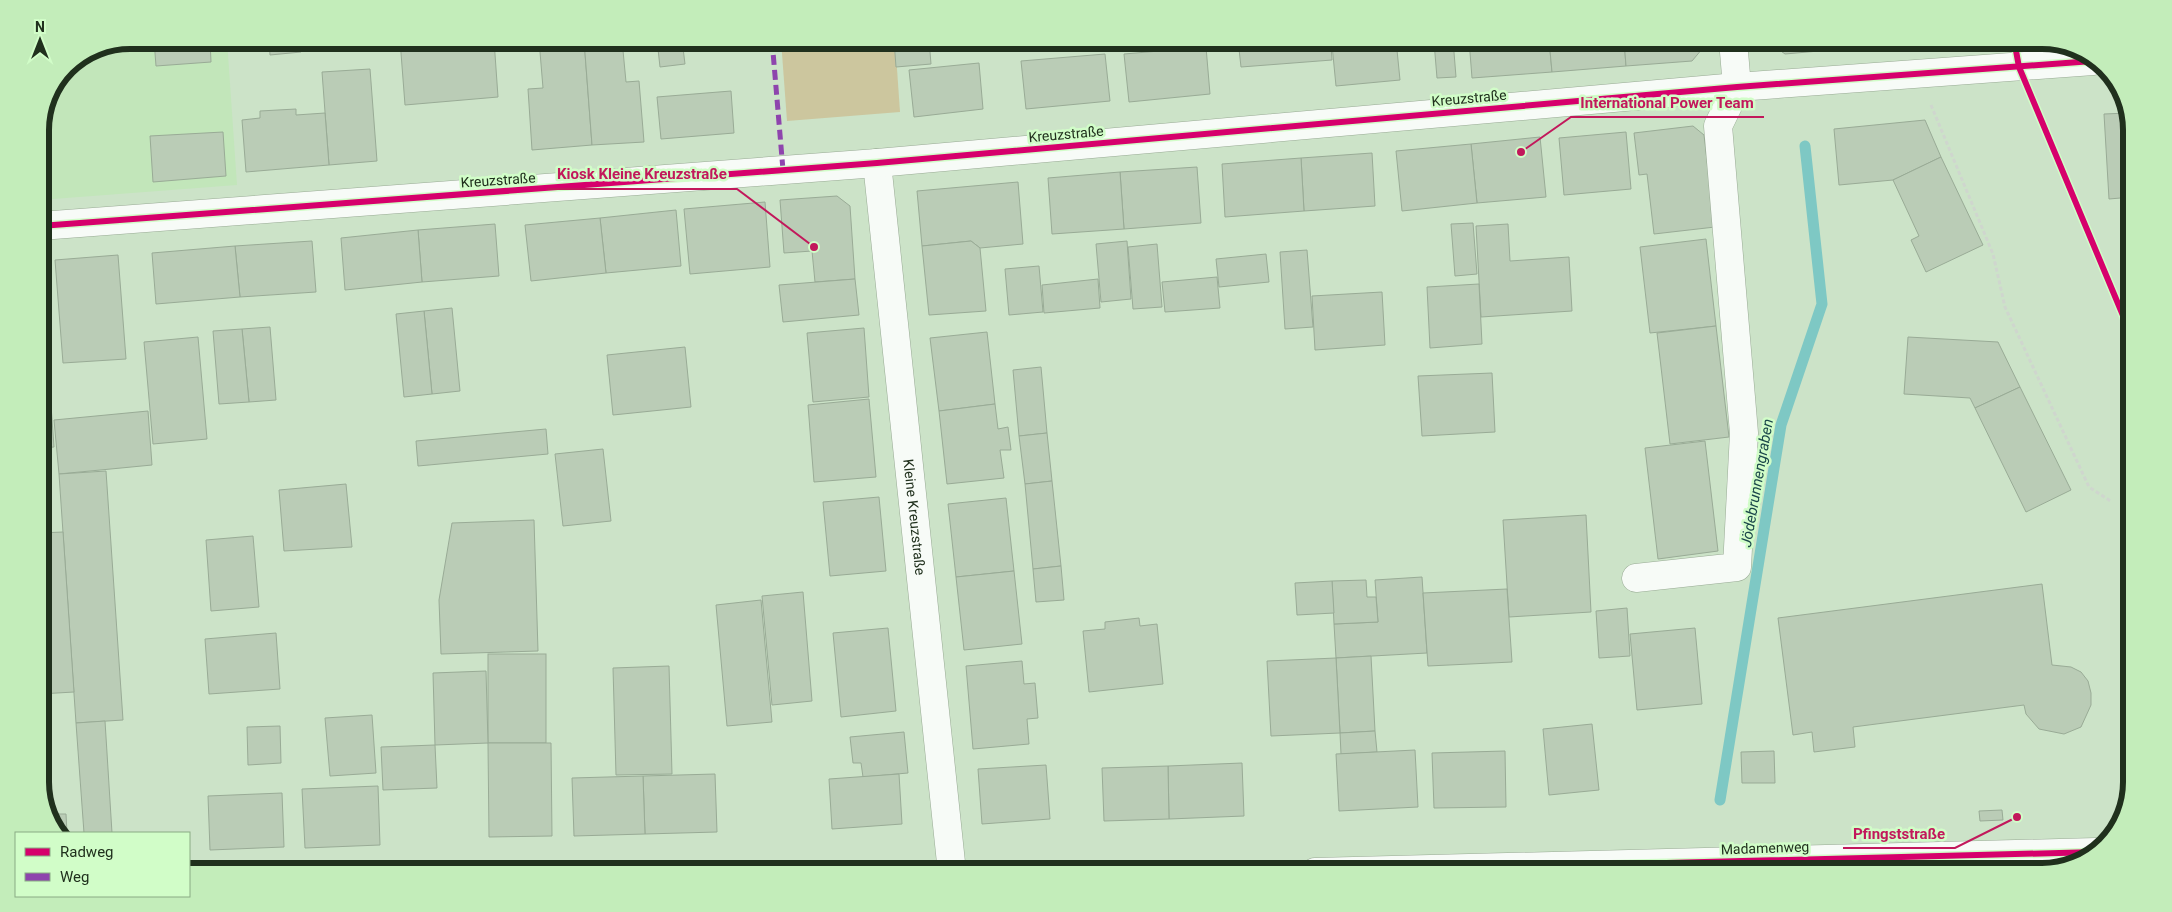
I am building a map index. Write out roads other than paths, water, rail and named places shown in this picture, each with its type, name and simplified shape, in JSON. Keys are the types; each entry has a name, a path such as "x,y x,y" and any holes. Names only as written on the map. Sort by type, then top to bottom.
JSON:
{"street":[{"path":"1636,578 1737,567 1744,433 1718,126 1737,87 1734,49"},
{"name":"Kreuzstraße","path":"49,225 877,163 1737,87 2084,61"},
{"name":"Kleine Kreuzstraße","path":"877,163 951,863"},
{"name":"Madamenweg","path":"1824,863 2082,853"}],"waterway":[{"name":"Jödebrunnengraben","path":"1720,800 1781,425 1822,304 1805,146"}],"place":[{"name":"International Power Team","path":"1521,152"},
{"name":"Kiosk Kleine Kreuzstraße","path":"814,247"},
{"name":"Pfingststraße","path":"2017,817"}]}
